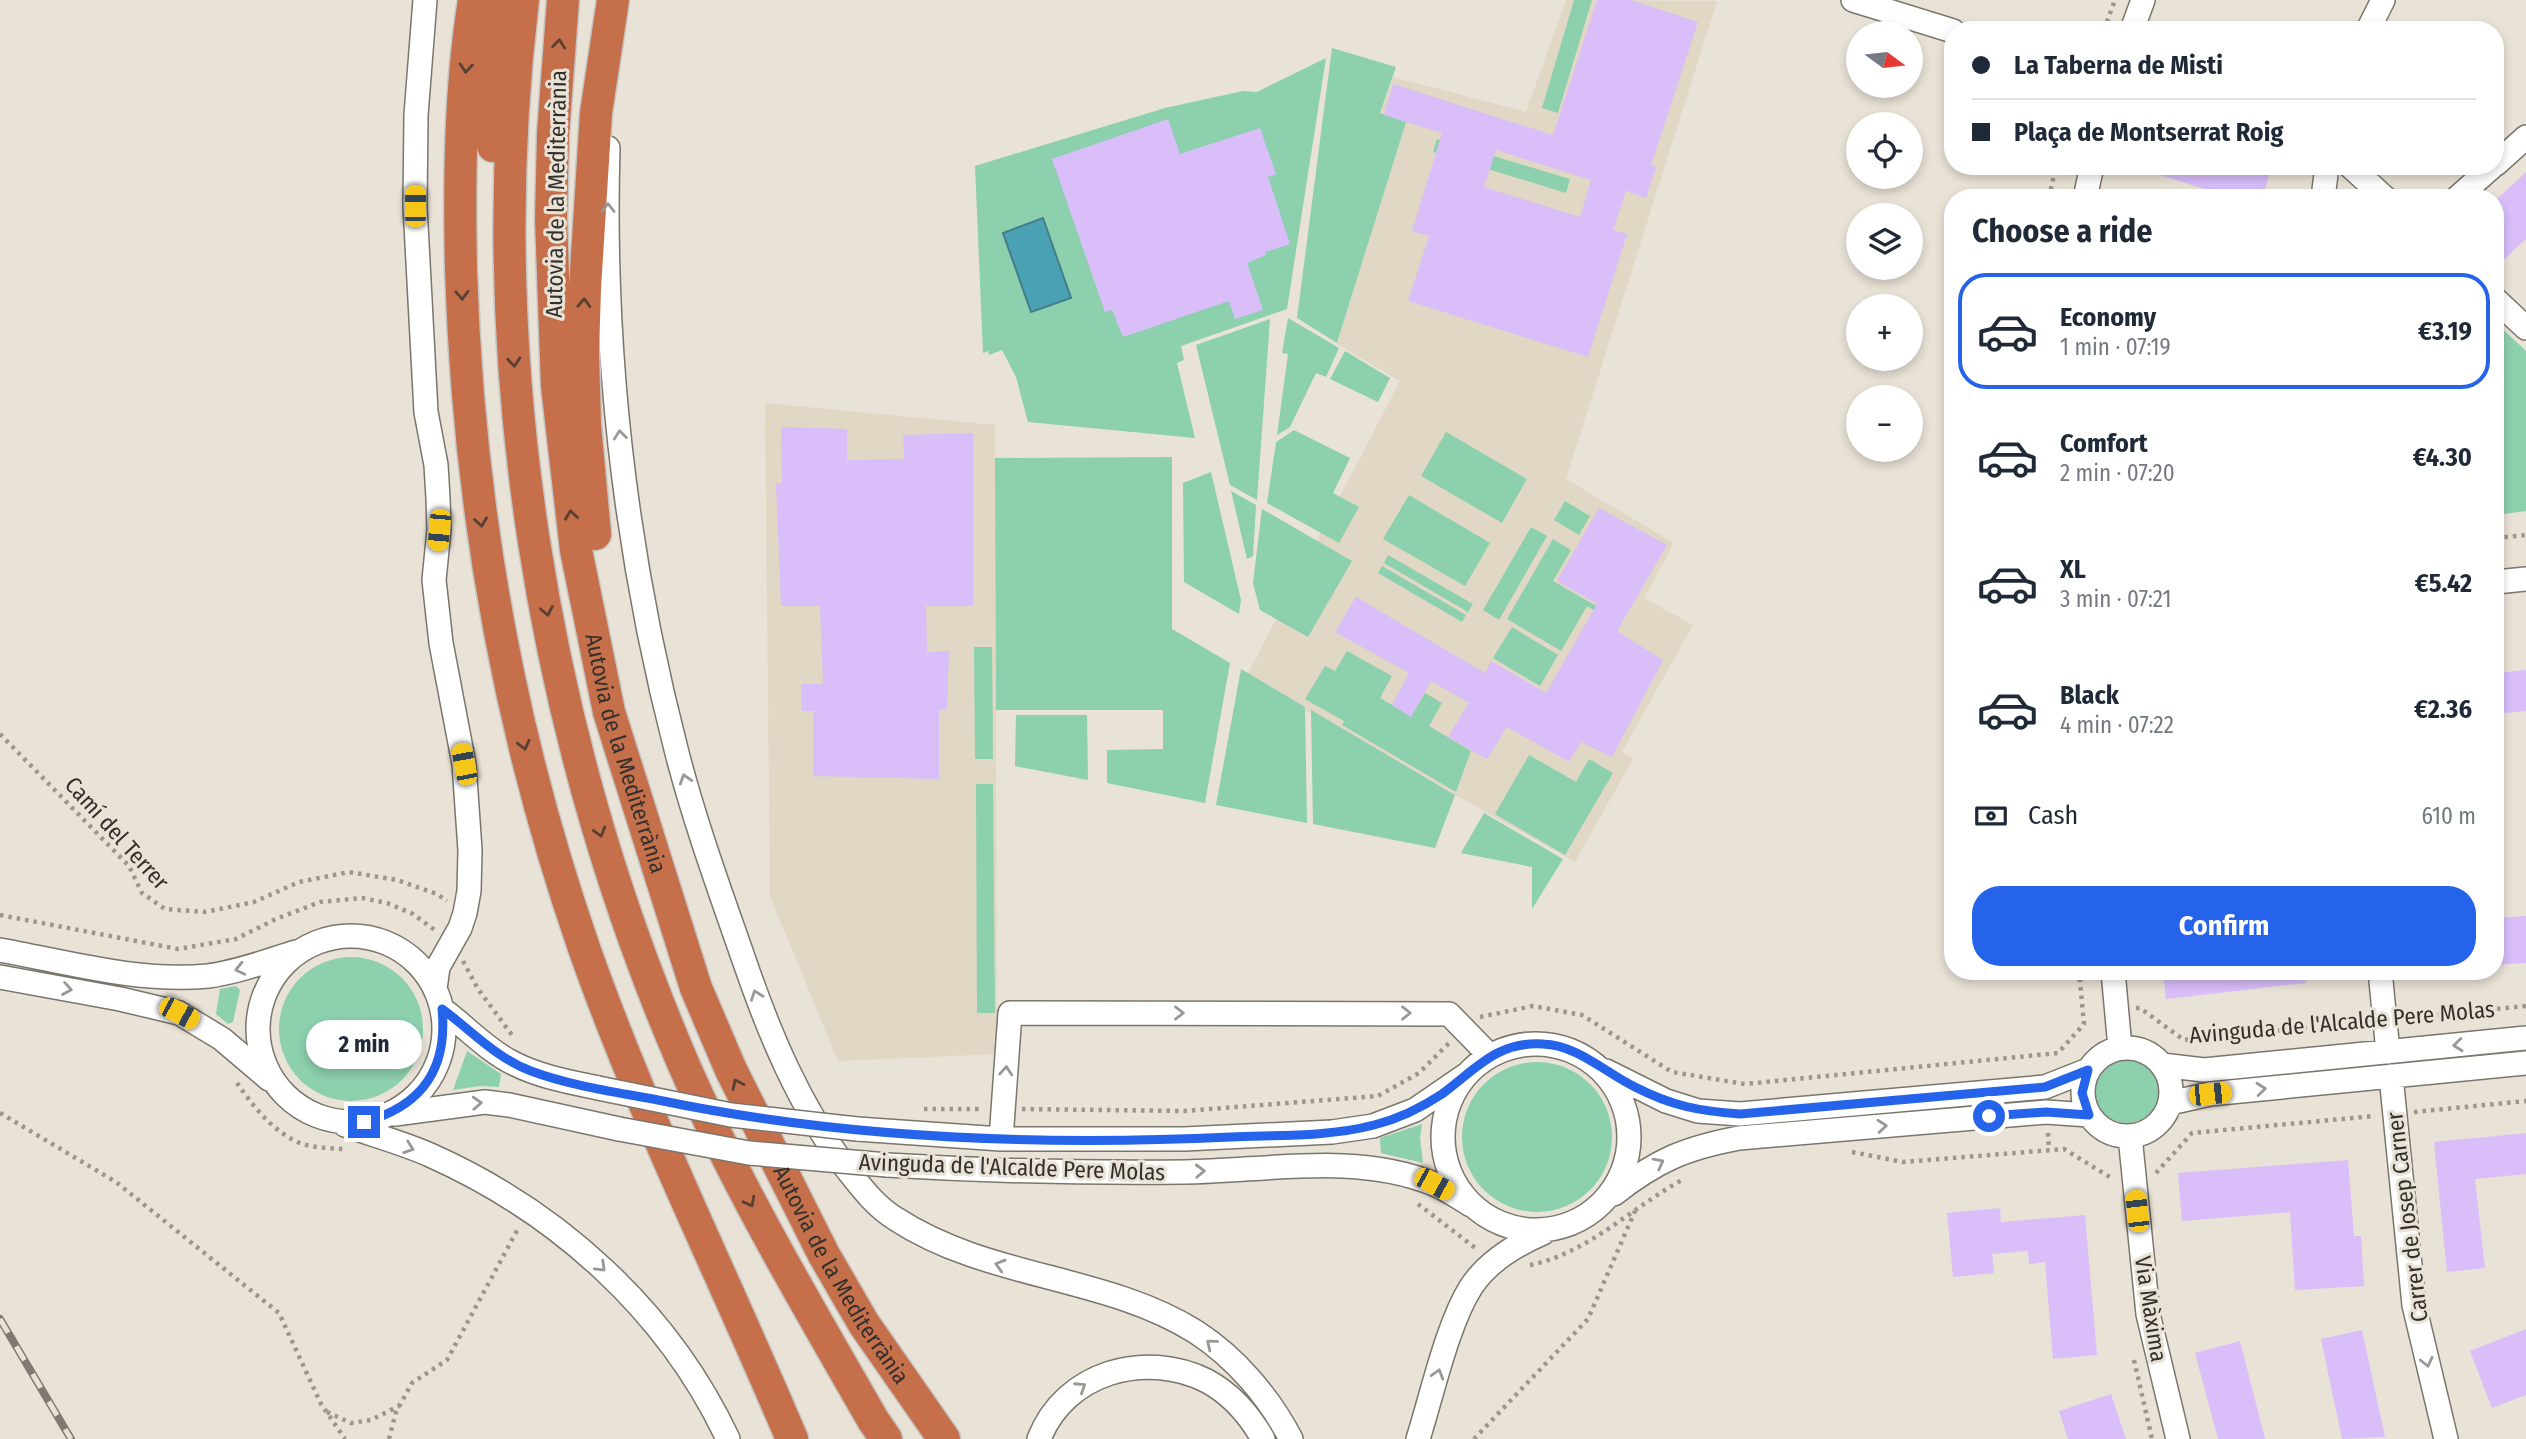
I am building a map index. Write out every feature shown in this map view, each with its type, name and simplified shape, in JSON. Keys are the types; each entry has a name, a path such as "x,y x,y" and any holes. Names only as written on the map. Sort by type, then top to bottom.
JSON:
{"highway":[{"path":"474,0 465,74 461,156 460,239 467,400 486,558 517,718 559,874 613,1026 673,1173 792,1439"},
{"path":"491,0 494,269 510,313"},
{"name":"Autovia de la Mediterrània","path":"523,0 511,176 510,313 523,467 558,668 577,750 624,908 684,1064 740,1183 780,1258 886,1439"},
{"name":"Autovia de la Mediterrània","path":"563,0 554,121 551,219 557,386 576,550 609,712 696,988 731,1070 824,1255 864,1324 944,1439"},
{"path":"609,712 612,663 590,486 583,353 596,113 613,0"}],"street":[{"path":"322,1118 364,1122 385,1116 404,1106 421,1091 433,1073 441,1052 444,1031 438,999 438,967 460,928 469,891 470,850 464,764 436,611 434,580 439,498 426,412 416,242 416,115 425,0"},
{"path":"1853,0 1944,28"},
{"path":"2135,21 2143,0"},
{"path":"2372,21 2383,0"},
{"path":"608,40 610,325 624,473 638,571 677,754 709,859 766,1022 794,1085 828,1144 866,1194 891,1216 914,1230 986,1261 1122,1299 1164,1315 1197,1333 1241,1370 1261,1391 1291,1439"},
{"path":"2504,156 2526,137"},
{"path":"2360,175 2375,189"},
{"path":"2467,189 2483,175"},
{"path":"2504,307 2526,328"},
{"path":"2504,581 2526,579"},
{"path":"0,950 153,976 210,975 264,962 341,937 379,940 396,947 421,951 450,942"},
{"path":"396,947 419,965 438,999"},
{"path":"277,1086 264,1062 261,1049 260,1010 269,985 285,964 305,948"},
{"path":"0,977 150,1005 179,1013 222,1039 297,1105 322,1118 428,1154 529,1210 597,1262 648,1316 698,1384 728,1439"},
{"path":"2114,980 2120,1048"},
{"path":"2381,980 2388,1052"},
{"name":"Avinguda de l'Alcalde Pere Molas","path":"438,999 495,1052 514,1064 551,1078 731,1115 857,1129 1001,1139 1184,1139 1332,1132 1373,1126 1415,1110 1466,1075"},
{"path":"1001,1139 1010,1013 1449,1013 1490,1056"},
{"name":"Avinguda de l'Alcalde Pere Molas","path":"2162,1065 2204,1070 2526,1038"},
{"path":"1551,1230 1522,1230 1495,1221 1471,1205 1454,1182 1444,1155 1443,1127 1451,1099 1466,1075 1490,1056 1516,1046 1545,1044 1573,1051 1634,1087 1666,1101 1698,1111 1740,1114 2045,1087 2088,1070"},
{"path":"2120,1048 2144,1051 2162,1065 2169,1077 2170,1103 2155,1126 2130,1136 2106,1131 2089,1115 2082,1093 2088,1070 2096,1059 2120,1048"},
{"path":"2170,1103 2210,1094 2526,1063"},
{"path":"1597,1066 1616,1089 1627,1117 1629,1148 1620,1177 1603,1202"},
{"name":"Carrer de Josep Carner","path":"2391,1076 2414,1305 2446,1439"},
{"name":"Avinguda de l'Alcalde Pere Molas","path":"385,1116 485,1102 749,1153 887,1165 1004,1171 1188,1172 1318,1166 1360,1168 1397,1173 1434,1184 1471,1205"},
{"path":"1418,1439 1450,1336 1460,1308 1472,1286 1494,1262 1517,1244 1579,1220 1640,1174 1671,1157 1701,1145 1727,1140 2046,1112 2089,1115"},
{"name":"Via Màxima","path":"2130,1136 2148,1314 2178,1439"},
{"path":"1039,1439 1044,1426 1056,1410 1081,1386 1115,1370 1135,1367 1172,1369 1210,1382 1241,1408 1263,1439"}],"path":[{"path":"2107,21 2115,0"},
{"path":"2504,537 2526,535"},
{"name":"Camí del Terrer","path":"0,734 129,866 142,893 165,909 205,912 254,902 299,882 349,872 397,880 437,894 465,913"},
{"path":"0,915 178,949 236,939 276,919 320,902 362,898 387,903 413,914 450,942 498,1018 519,1040"},
{"path":"205,944 210,975"},
{"path":"2043,1055 2058,1054 2084,1024 2080,980"},
{"name":"Avinguda de l'Alcalde Pere Molas","path":"2083,1011 2140,1008 2185,1040 2526,1006"},
{"path":"233,1076 262,1114 288,1137 302,1144 354,1150"},
{"path":"2049,1150 2064,1149 2112,1179 2156,1174 2192,1133 2526,1101"},
{"path":"0,1112 116,1182 279,1313 327,1412 345,1439"},
{"path":"1474,1439 1588,1319 1635,1209"},
{"path":"389,1439 399,1406 412,1383 447,1360 529,1210"},
{"path":"327,1412 351,1423 371,1420 399,1406"}],"shaded area":[{"path":"1566,0 1717,1 1566,479 1337,344 1367,248 1364,161 1393,77 1526,112"},
{"path":"1400,381 1674,543 1644,598 1693,625 1622,752 1633,759 1575,862 1246,677"},
{"path":"765,403 995,425 997,1054 838,1061 770,896"}],"green space":[{"path":"1574,0 1592,0 1558,113 1542,108"},
{"path":"1332,48 1396,67 1380,113 1406,122 1337,343 1297,318"},
{"path":"1326,58 1287,309 1181,346 1184,360 1177,363 1195,438 1028,422 1016,377 1002,350 989,355 988,351 983,353 975,166 1165,108 1243,91 1257,92"},
{"path":"1437,139 1570,179 1566,193 1433,152"},
{"path":"1288,318 1339,348 1326,377 1316,373 1290,427 1277,435 1288,354 1282,353"},
{"path":"1270,319 1257,500 1230,485 1196,345"},
{"path":"2504,330 2526,351 2526,511 2504,514"},
{"path":"1345,351 1390,378 1378,402 1330,379"},
{"path":"1294,430 1350,458 1333,493 1359,507 1339,543 1267,503 1276,442"},
{"path":"1446,432 1527,479 1502,523 1421,476"},
{"path":"1172,457 1172,629 1230,663 1205,803 1107,783 1107,750 1163,749 1163,710 996,710 995,458"},
{"path":"1211,472 1241,600 1239,614 1184,582 1183,483"},
{"path":"1231,491 1256,505 1253,556 1247,559"},
{"path":"1409,495 1490,543 1465,586 1383,539"},
{"path":"1565,501 1590,516 1579,535 1554,520"},
{"path":"1262,509 1352,561 1308,637 1260,610 1253,583"},
{"path":"1531,527 1547,536 1499,620 1483,610"},
{"path":"1553,539 1571,550 1553,581 1598,607 1595,611 1587,606 1561,651 1507,619"},
{"path":"1388,555 1473,604 1468,612 1384,563"},
{"path":"1382,566 1466,615 1462,622 1378,573"},
{"path":"1512,627 1558,655 1540,686 1493,658"},
{"path":"974,647 992,647 993,759 975,759"},
{"path":"1347,651 1392,676 1380,698 1411,716 1425,693 1442,703 1429,726 1471,751 1456,792 1342,725 1344,721 1305,699 1325,666 1335,671"},
{"path":"1241,669 1305,707 1307,823 1216,805"},
{"path":"1311,710 1455,795 1435,848 1313,824"},
{"path":"1016,715 1087,715 1088,780 1015,766"},
{"path":"1529,755 1576,782 1589,759 1613,773 1565,855 1495,814"},
{"path":"976,784 993,784 995,1013 977,1013"},
{"path":"1484,813 1563,859 1532,909 1532,867 1461,853"},
{"path":"351,957 379,963 402,978 417,1001 423,1029 417,1057 402,1080 379,1095 351,1101 323,1095 300,1080 285,1057 279,1029 285,1001 300,978 323,963"},
{"path":"236,986 240,990 233,1022 228,1024 216,1014 220,989"},
{"path":"467,1051 501,1074 499,1087 480,1086 453,1090"},
{"path":"2121,1059 2133,1059 2150,1068 2157,1079 2157,1103 2150,1114 2133,1123 2121,1123 2109,1118 2100,1109 2095,1097 2095,1085 2100,1073 2109,1064"},
{"path":"1537,1062 1566,1068 1590,1084 1606,1108 1612,1137 1606,1166 1590,1190 1566,1206 1537,1212 1508,1206 1484,1190 1468,1166 1462,1137 1468,1108 1484,1084 1508,1068"},
{"path":"1422,1124 1420,1138 1423,1163 1381,1153 1380,1138"}],"water":[{"path":"1043,218 1071,298 1031,312 1003,233"}],"building":[{"path":"1597,0 1631,0 1698,22 1651,165 1656,167 1646,198 1626,191 1613,230 1627,234 1588,357 1408,301 1429,236 1412,231 1442,133 1384,115 1393,84 1553,135","holes":["1496,150 1591,180 1580,217 1484,187"]},
{"path":"1168,119 1180,154 1260,128 1276,174 1268,177 1290,244 1265,252 1266,255 1247,263 1263,310 1235,319 1229,301 1123,337 1112,310 1105,312 1052,159"},
{"path":"2526,172 2526,239 2504,260 2504,193"},
{"path":"2161,175 2269,175 2265,189 2204,189"},
{"path":"781,427 847,429 847,460 904,459 903,435 973,433 973,606 926,606 927,652 949,651 947,709 939,709 939,779 813,776 813,711 802,711 801,684 823,684 820,606 781,606 776,483 782,483"},
{"path":"1599,508 1667,545 1617,631 1663,660 1612,757 1581,742 1569,762 1507,727 1487,759 1448,737 1469,703 1431,681 1411,717 1392,705 1409,673 1335,632 1356,597 1485,673 1491,661 1546,693 1597,604 1557,581"},
{"path":"2526,670 2526,711 2504,713 2504,672"},
{"path":"2526,916 2526,963 2504,964 2504,917"},
{"path":"2164,980 2306,980 2306,983 2166,999"},
{"path":"2526,1133 2526,1174 2475,1179 2485,1268 2447,1272 2434,1142"},
{"path":"2348,1160 2354,1236 2361,1236 2364,1286 2295,1290 2290,1212 2182,1221 2178,1173"},
{"path":"2000,1208 2001,1222 2085,1215 2097,1355 2053,1359 2045,1262 2029,1264 2028,1251 1992,1254 1994,1273 1953,1277 1947,1213"},
{"path":"2526,1329 2526,1395 2492,1408 2470,1351"},
{"path":"2362,1330 2385,1437 2342,1439 2321,1339"},
{"path":"2240,1341 2265,1439 2218,1439 2195,1353"},
{"path":"2111,1394 2126,1439 2068,1439 2059,1411"}],"railway":[{"path":"0,1319 71,1439"}],"route":[{"path":"364,1122 385,1116 404,1106 421,1091 433,1073 441,1052 444,1031 442,1009 495,1052 514,1064 551,1078 731,1115 857,1129 1001,1139 1184,1139 1332,1132 1373,1126 1415,1110 1440,1095 1490,1056 1516,1046 1545,1044 1573,1051 1634,1087 1666,1101 1698,1111 1740,1114 2045,1087 2088,1070 2082,1093 2089,1115 2046,1112 1989,1116"}]}
